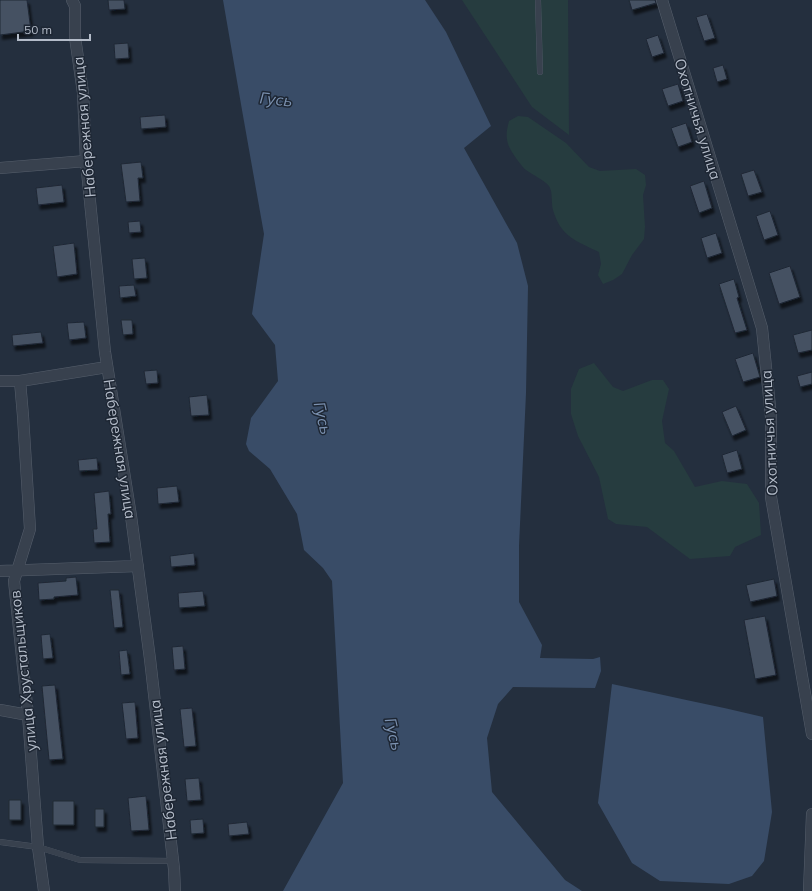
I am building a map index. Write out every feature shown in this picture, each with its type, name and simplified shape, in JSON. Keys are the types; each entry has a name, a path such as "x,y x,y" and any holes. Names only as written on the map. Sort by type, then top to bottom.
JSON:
{"street":[{"name":"Охотничья улица","path":"662,0 762,328 771,417 771,497 812,734"},
{"name":"Набережная улица","path":"75,2 75,37 83,93 86,161 107,367 138,566 150,659 173,861 174,891"},
{"path":"0,168 86,161"},
{"path":"0,381 20,381 107,367"},
{"name":"улица Хрустальщиков","path":"20,381 30,530 14,581 28,715 38,847 44,891"},
{"path":"0,572 17,570 138,566"},
{"path":"0,710 28,715"},
{"path":"809,891 812,814"}],"lane":[{"path":"538,0 540,72"},
{"path":"0,842 38,847 80,860 173,861"}],"green space":[{"path":"462,0 568,0 569,135 532,107"},
{"path":"518,116 528,117 566,143 589,167 600,171 636,169 645,175 646,185 643,195 645,227 644,239 632,255 622,274 613,280 603,284 598,275 601,264 599,252 576,241 565,232 556,219 549,186 525,169 511,151 507,138 509,121"},
{"path":"594,363 613,387 623,391 652,380 663,380 669,389 662,421 665,443 674,451 695,487 722,481 747,484 759,503 761,535 735,547 730,556 690,559 647,527 616,524 608,519 599,477 578,436 571,414 571,389 579,369"}],"water":[{"name":"Гусь","path":"223,0 425,0 446,32 491,126 464,148 517,243 528,286 526,393 519,546 519,602 542,645 540,658 593,659 600,657 601,671 595,688 513,687 498,704 487,738 492,792 565,880 582,891 283,891 343,783 332,581 323,568 304,550 297,514 270,469 249,451 246,444 251,418 278,381 275,345 252,314 264,234"},
{"path":"612,684 763,717 772,812 764,861 752,876 729,884 660,881 632,863 598,803"}],"building":[{"path":"0,0 27,0 31,31 0,35"},
{"path":"108,0 124,0 125,9 109,10"},
{"path":"629,0 655,0 656,3 632,10"},
{"path":"707,14 715,38 704,41 696,17"},
{"path":"658,35 664,53 652,57 646,39"},
{"path":"128,43 129,58 115,59 114,44"},
{"path":"723,65 727,79 717,82 713,68"},
{"path":"678,84 683,101 668,106 662,89"},
{"path":"165,115 166,127 141,129 140,117"},
{"path":"686,123 692,142 678,147 671,128"},
{"path":"141,162 143,178 138,178 140,201 126,202 121,164"},
{"path":"754,170 762,192 748,196 741,174"},
{"path":"704,181 712,208 699,213 690,186"},
{"path":"62,185 64,202 38,205 36,188"},
{"path":"770,211 778,235 764,240 756,216"},
{"path":"140,221 141,232 129,233 128,222"},
{"path":"716,233 722,253 707,258 701,238"},
{"path":"74,243 77,274 57,277 53,246"},
{"path":"145,258 147,278 134,279 132,259"},
{"path":"790,266 800,297 779,304 769,273"},
{"path":"734,279 739,297 737,298 747,330 735,333 719,284"},
{"path":"134,285 136,296 120,298 119,286"},
{"path":"121,320 132,320 133,334 123,335"},
{"path":"84,322 86,338 69,340 67,323"},
{"path":"812,330 812,350 798,353 793,335"},
{"path":"41,332 43,343 13,346 12,335"},
{"path":"753,353 760,377 743,382 735,359"},
{"path":"157,370 158,383 146,384 144,371"},
{"path":"812,372 812,384 800,387 797,376"},
{"path":"207,395 209,415 191,416 189,397"},
{"path":"736,406 746,430 732,436 722,412"},
{"path":"737,450 742,469 727,473 722,455"},
{"path":"97,458 98,470 79,471 78,460"},
{"path":"177,486 179,502 158,504 157,488"},
{"path":"109,491 111,514 108,514 110,542 94,543 93,529 97,529 94,493"},
{"path":"194,553 195,565 171,567 170,556"},
{"path":"76,577 78,595 39,600 38,583 66,581 66,578"},
{"path":"774,579 777,596 750,602 746,585"},
{"path":"110,590 119,590 123,627 114,628"},
{"path":"203,591 205,606 179,608 178,593"},
{"path":"765,616 776,675 755,679 744,620"},
{"path":"50,634 53,658 43,659 41,635"},
{"path":"183,646 185,669 174,670 172,647"},
{"path":"127,650 130,674 121,675 119,651"},
{"path":"55,685 63,759 49,760 42,686"},
{"path":"135,702 138,738 126,739 122,703"},
{"path":"192,708 196,746 184,747 180,709"},
{"path":"199,778 201,800 187,801 185,779"},
{"path":"146,796 149,830 131,831 128,798"},
{"path":"9,800 21,800 21,820 9,820"},
{"path":"53,801 74,801 74,825 53,825"},
{"path":"95,809 104,809 104,827 95,827"},
{"path":"203,819 204,833 191,834 190,820"},
{"path":"247,822 249,834 229,836 228,824"}]}
